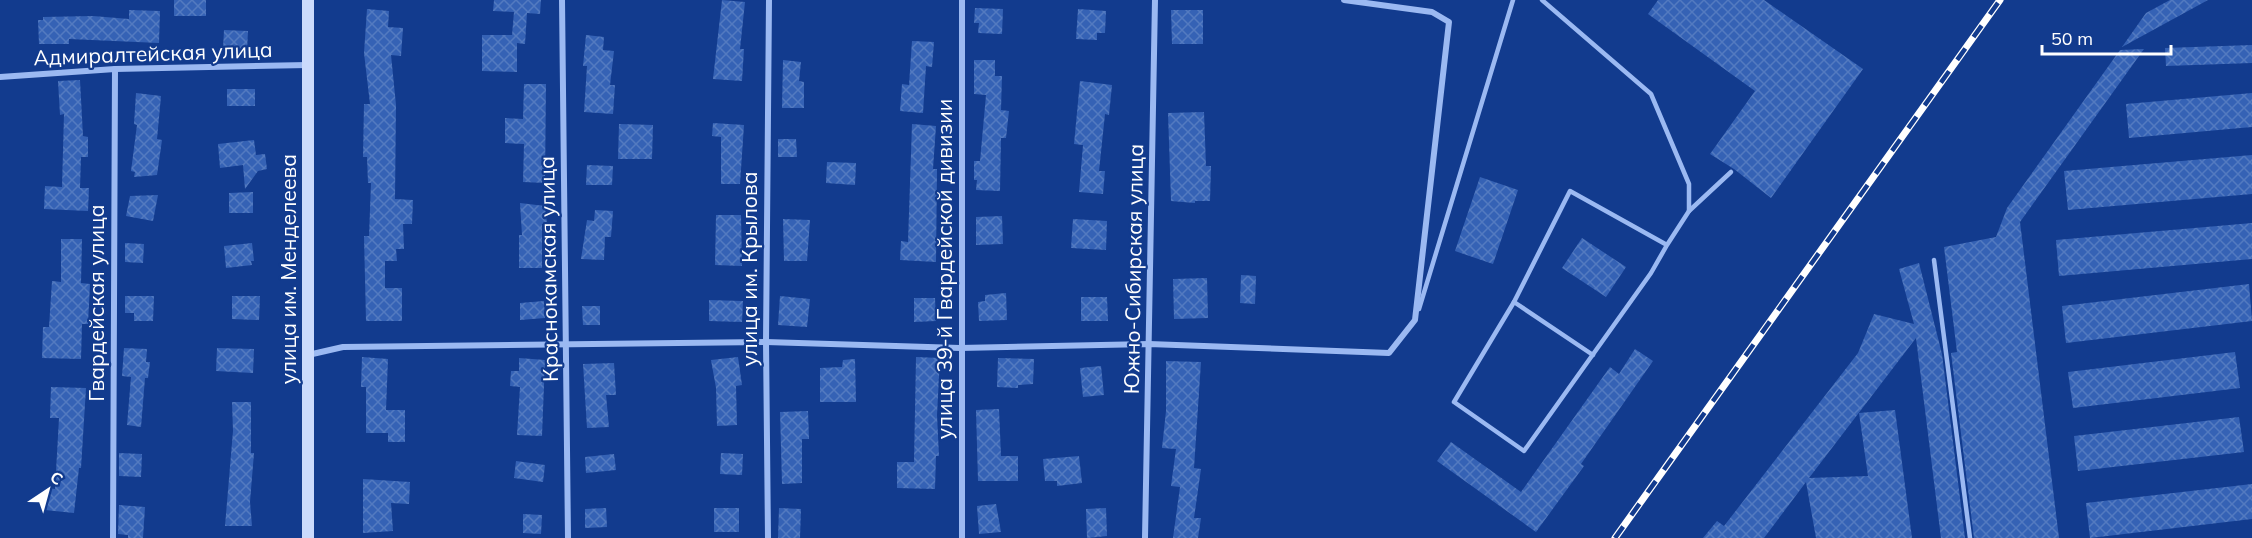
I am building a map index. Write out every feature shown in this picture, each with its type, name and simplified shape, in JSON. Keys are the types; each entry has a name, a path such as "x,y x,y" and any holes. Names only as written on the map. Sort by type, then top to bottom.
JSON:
{"main road":[{"name":"улица им. Менделеева","path":"308,0 308,538"}],"street":[{"name":"Краснокамская улица","path":"562,0 568,538"},
{"name":"улица им. Крылова","path":"768,538 766,342 770,0"},
{"name":"улица 39-й Гвардейской дивизии","path":"962,0 960,348 962,538"},
{"name":"Южно-Сибирская улица","path":"1145,538 1155,0"},
{"path":"308,355 343,347 766,342 960,348 1149,344 1389,353 1415,320 1449,22 1432,12 1344,0"},
{"name":"Адмиралтейская улица","path":"0,78 115,69 308,64"},
{"name":"Гвардейская улица","path":"113,538 115,69"}],"lane":[{"path":"1415,320 1513,0"},
{"path":"1542,0 1651,94 1689,184 1689,211"},
{"path":"1667,245 1570,191 1514,302 1454,402 1524,451 1651,273 1689,211 1731,171"},
{"path":"1934,260 1970,538"},
{"path":"1514,302 1593,355"}],"building":[{"path":"174,0 206,0 206,16 174,16"},
{"path":"494,0 541,0 540,14 527,13 525,44 517,43 517,72 482,71 482,35 512,35 514,12 493,11"},
{"path":"722,0 745,2 740,49 744,49 742,81 713,79"},
{"path":"1658,0 1764,0 1863,69 1771,198 1734,169 1710,154 1755,91 1648,14"},
{"path":"2170,0 2208,0 2122,47 2146,13"},
{"path":"975,8 1003,9 1002,34 978,33 979,23 974,23"},
{"path":"367,9 389,11 388,27 403,28 401,56 391,55 396,105 395,199 413,200 412,224 403,224 404,249 396,249 397,261 385,261 385,288 402,288 402,321 366,321 364,236 369,236 371,183 368,183 367,157 363,157 364,104 370,104 364,53"},
{"path":"1078,9 1106,11 1105,33 1097,33 1097,40 1076,39"},
{"path":"129,10 160,11 159,43 69,39 69,44 39,44 38,20 43,20 43,17 93,16 129,19"},
{"path":"1171,10 1203,10 1203,44 1172,44"},
{"path":"224,30 248,31 247,51 223,49"},
{"path":"586,35 604,37 603,50 614,51 610,85 615,85 613,114 584,112 587,66 583,66"},
{"path":"912,41 934,42 932,67 926,66 923,113 900,111 902,84 909,85"},
{"path":"2252,45 2252,63 2166,66 2165,48"},
{"path":"2144,49 2020,222 2059,538 1974,538 1951,353 1957,352 1944,247 1996,237 2007,208 2120,50"},
{"path":"783,60 801,62 799,81 804,82 804,108 782,108"},
{"path":"974,60 995,60 995,76 1002,76 1001,110 1009,111 1006,138 1001,138 1000,191 976,190 977,180 974,180 974,161 980,161 986,95 974,94"},
{"path":"80,80 83,136 88,137 88,157 81,157 80,188 89,188 88,211 44,209 45,186 62,187 64,114 60,115 58,81"},
{"path":"1080,81 1112,85 1109,115 1105,114 1099,171 1105,171 1103,194 1079,192 1083,145 1074,144"},
{"path":"524,84 546,84 545,183 523,182 524,144 505,143 505,118 523,119"},
{"path":"227,89 255,89 255,106 227,106"},
{"path":"136,93 161,96 157,139 162,140 157,175 134,177 135,172 131,171 137,125 134,124"},
{"path":"2252,93 2252,127 2129,138 2126,104"},
{"path":"1204,112 1206,166 1211,166 1210,201 1195,201 1195,203 1171,201 1168,113"},
{"path":"713,123 744,125 740,184 721,184 721,137 712,136"},
{"path":"619,124 653,125 652,159 618,159"},
{"path":"912,124 936,126 933,169 937,169 936,262 900,260 901,241 908,242"},
{"path":"778,139 796,139 797,157 778,157"},
{"path":"254,140 256,155 265,154 267,169 258,171 245,189 243,165 220,168 218,144"},
{"path":"2252,155 2252,194 2068,210 2064,171"},
{"path":"827,162 856,163 855,185 826,183"},
{"path":"587,165 613,166 612,185 586,185"},
{"path":"1480,177 1518,190 1493,264 1455,251"},
{"path":"253,192 253,213 229,213 229,193"},
{"path":"158,195 153,221 126,216 130,196"},
{"path":"520,203 545,206 547,224 542,224 542,268 519,268 519,235 522,235"},
{"path":"595,210 613,211 611,237 605,237 604,260 581,259 587,220 594,221"},
{"path":"716,215 741,215 742,266 715,265"},
{"path":"1002,216 1003,244 976,245 976,217"},
{"path":"783,219 810,220 807,261 784,261"},
{"path":"1073,219 1107,221 1106,250 1071,248"},
{"path":"2252,223 2252,259 2059,276 2056,240"},
{"path":"1582,238 1626,267 1606,297 1562,268"},
{"path":"61,239 82,239 81,283 90,284 88,324 82,324 81,359 42,358 43,327 49,327 52,281 61,282"},
{"path":"125,243 144,244 143,263 125,262"},
{"path":"252,243 254,261 251,261 252,265 226,268 224,246"},
{"path":"1919,263 1942,354 1965,538 1941,538 1916,338 1809,478 1868,476 1859,413 1895,410 1912,538 1816,538 1806,482 1764,538 1703,538 1717,521 1724,526 1858,353 1874,314 1914,324 1899,269"},
{"path":"1241,275 1256,276 1255,304 1240,303"},
{"path":"1207,278 1208,318 1174,319 1173,279"},
{"path":"2249,284 2252,321 2066,343 2062,306"},
{"path":"1006,293 1007,320 979,321 978,302 985,301 985,295"},
{"path":"125,296 154,296 153,321 134,321 134,313 125,313"},
{"path":"232,296 260,296 259,320 232,319"},
{"path":"780,296 810,299 807,327 778,325"},
{"path":"1081,297 1107,297 1108,321 1081,321"},
{"path":"914,298 935,298 936,321 914,322"},
{"path":"709,300 743,301 742,322 709,321"},
{"path":"544,301 545,318 520,320 520,303"},
{"path":"582,306 600,306 600,325 583,325"},
{"path":"124,348 147,349 146,362 150,362 148,378 145,378 141,427 127,425 131,377 122,376"},
{"path":"217,348 254,349 253,373 216,371"},
{"path":"1635,349 1653,361 1581,464 1584,466 1536,532 1437,461 1451,442 1521,492 1610,367 1619,374"},
{"path":"2235,352 2240,388 2073,408 2068,372"},
{"path":"362,357 388,359 386,410 405,410 405,442 388,442 388,433 366,433 366,387 361,387"},
{"path":"738,357 742,385 736,386 737,425 717,426 716,388 711,360"},
{"path":"916,357 940,358 937,415 939,456 936,456 935,489 897,488 897,462 914,462"},
{"path":"519,358 545,360 542,436 517,435 520,387 510,386 511,371 519,371"},
{"path":"998,358 1034,359 1033,384 1018,385 1018,388 997,387"},
{"path":"855,359 856,402 820,402 820,368 842,367 843,360"},
{"path":"1166,361 1201,362 1194,468 1201,469 1194,518 1201,518 1198,538 1173,538 1180,487 1171,486 1176,449 1162,448 1166,411"},
{"path":"614,363 616,395 606,395 609,427 587,428 583,364"},
{"path":"1101,366 1104,395 1083,397 1080,368"},
{"path":"51,387 86,388 81,468 79,468 74,513 45,510 47,488 55,489 59,418 50,418"},
{"path":"232,402 251,402 251,453 254,453 250,502 252,526 225,526 233,431"},
{"path":"999,409 1001,456 1018,456 1018,481 978,481 976,410"},
{"path":"808,411 809,439 802,439 802,483 782,484 780,412"},
{"path":"2239,417 2244,452 2078,471 2074,436"},
{"path":"119,453 142,454 141,477 119,476"},
{"path":"721,453 743,454 742,475 720,474"},
{"path":"614,454 616,470 586,473 585,457"},
{"path":"1079,456 1082,483 1057,486 1057,481 1045,481 1043,459"},
{"path":"516,461 545,465 543,482 514,478"},
{"path":"363,479 410,482 409,504 391,503 393,531 363,533"},
{"path":"2252,484 2252,519 2090,538 2086,503"},
{"path":"996,504 1001,532 979,534 977,506"},
{"path":"119,505 145,507 143,538 128,538 128,535 118,534"},
{"path":"606,508 607,527 585,528 585,509"},
{"path":"714,508 739,508 739,532 714,532"},
{"path":"779,508 801,509 800,538 778,538"},
{"path":"1106,508 1107,536 1087,538 1086,509"},
{"path":"523,514 542,515 541,534 523,533"}],"railway":[{"path":"1615,538 2000,0"}]}
